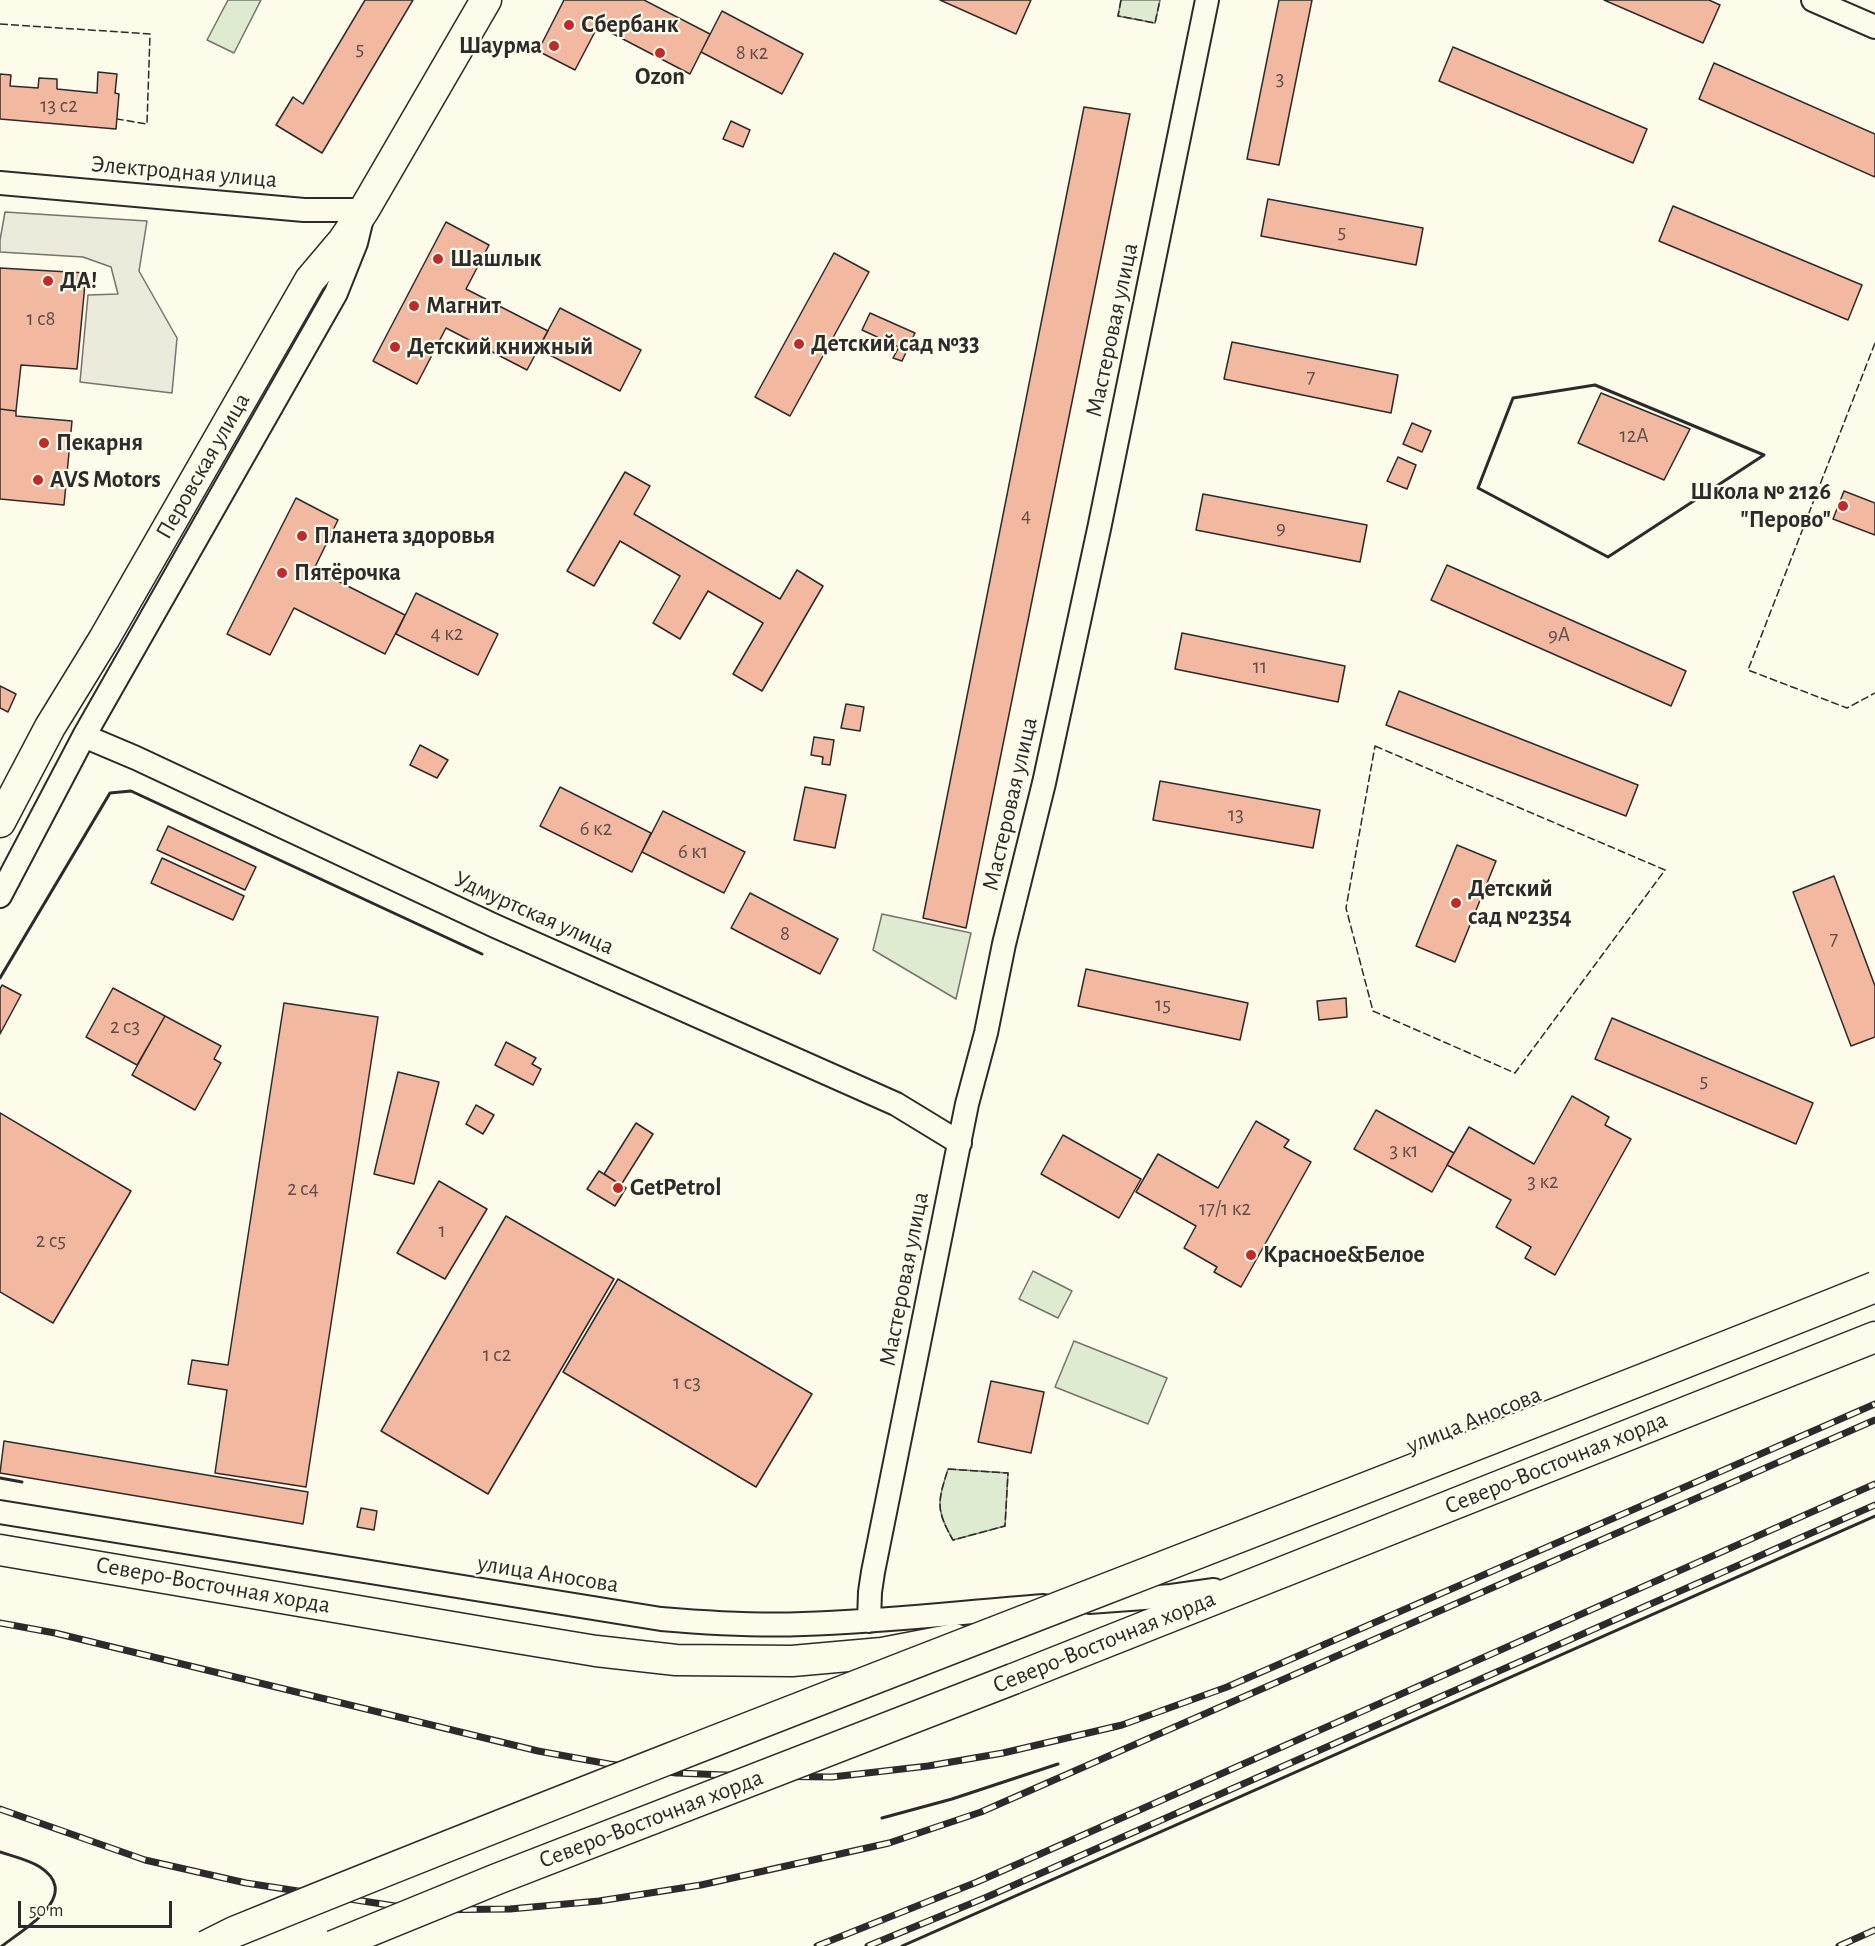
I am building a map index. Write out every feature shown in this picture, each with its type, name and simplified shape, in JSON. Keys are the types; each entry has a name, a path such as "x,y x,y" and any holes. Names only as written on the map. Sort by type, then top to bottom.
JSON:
{"main road":[{"name":"Перовская улица","path":"50,727 104,639 310,280 343,241 364,210 486,0"},
{"path":"0,795 50,727"},
{"path":"0,822 50,727"},
{"name":"Северо-Восточная хорда","path":"206,1946 234,1932 479,1833 1875,1287"},
{"name":"Северо-Восточная хорда","path":"333,1946 486,1883 1013,1679 1875,1337"},
{"name":"Северо-Восточная хорда","path":"0,1550 596,1651 676,1660 792,1661 882,1653 996,1630"}],"street":[{"name":"Мастеровая улица","path":"869,1621 873,1572 954,1166 967,1104 987,1033 1004,944 1044,783 1082,608 1207,0"},
{"path":"1813,0 1875,27"},
{"name":"Электродная улица","path":"0,183 304,210 364,210"},
{"name":"Перовская улица","path":"0,896 84,736 336,293 356,243 364,210"},
{"name":"Удмуртская улица","path":"84,736 136,758 495,926 896,1104 960,1143"},
{"name":"улица Аносова","path":"0,1512 661,1619 706,1623 801,1624 869,1621 1200,1593 1246,1581 1875,1325"},
{"name":"улица Аносова","path":"1093,1602 1753,1336"}],"green space":[{"path":"228,0 261,0 234,53 207,40"},
{"path":"1121,0 1160,0 1155,23 1118,16"},
{"path":"882,914 971,933 956,999 873,950"},
{"path":"1033,1271 1072,1291 1058,1318 1019,1299"},
{"path":"1074,1341 1167,1378 1148,1424 1055,1387"},
{"path":"948,1469 1008,1473 1005,1526 953,1540 943,1520 940,1505"}],"shaded area":[{"path":"5,212 147,221 139,271 177,338 172,393 80,382 88,295 118,294 111,267 83,257 0,252"}],"building":[{"path":"365,0 413,0 322,153 276,125 293,97 303,104"},
{"path":"564,0 644,0 710,34 690,74 598,26 575,70 538,51"},
{"path":"940,0 1031,0 1016,34"},
{"path":"1279,0 1312,0 1279,165 1247,159"},
{"path":"1604,0 1709,0 1720,5 1703,43"},
{"path":"722,11 803,54 782,94 701,52"},
{"path":"1453,47 1647,129 1633,163 1439,81"},
{"path":"1714,63 1875,134 1875,177 1699,99"},
{"path":"98,72 117,74 115,93 119,94 116,129 0,119 0,74 11,75 10,86 38,88 39,78 57,79 57,89 97,93"},
{"path":"1084,107 1130,114 966,928 923,918"},
{"path":"731,121 750,130 743,147 723,139"},
{"path":"1268,199 1423,228 1416,265 1261,236"},
{"path":"1673,206 1862,285 1848,320 1659,241"},
{"path":"446,222 489,245 466,289 548,331 527,370 446,328 417,384 373,361"},
{"path":"834,253 869,272 790,416 755,397"},
{"path":"0,268 86,273 77,369 21,365 16,411 0,409"},
{"path":"560,308 641,350 620,391 538,349"},
{"path":"870,313 915,333 902,361 893,358 899,347 862,330"},
{"path":"1232,342 1398,375 1391,413 1224,379"},
{"path":"1601,393 1690,429 1664,480 1578,443"},
{"path":"0,409 16,411 16,416 72,421 64,505 0,499"},
{"path":"1412,423 1431,431 1422,452 1403,444"},
{"path":"1398,457 1416,465 1407,489 1387,481"},
{"path":"625,472 650,486 634,514 780,599 797,570 823,586 762,691 733,674 763,623 708,591 680,639 653,623 680,576 620,541 594,586 567,571"},
{"path":"1844,491 1875,503 1875,535 1833,519"},
{"path":"1203,494 1367,525 1360,562 1196,530"},
{"path":"296,498 338,520 314,569 405,615 385,654 294,608 270,655 227,634"},
{"path":"1447,565 1686,671 1671,706 1431,600"},
{"path":"416,593 498,634 478,675 396,634"},
{"path":"1182,633 1345,666 1338,702 1175,669"},
{"path":"0,686 16,694 8,712 0,708"},
{"path":"1399,691 1638,785 1626,816 1386,725"},
{"path":"846,704 864,707 860,731 841,728"},
{"path":"814,737 834,740 830,765 822,764 823,757 811,755"},
{"path":"420,745 448,760 437,778 410,765"},
{"path":"1160,781 1320,810 1313,848 1153,820"},
{"path":"560,787 651,833 632,872 540,826"},
{"path":"805,787 846,795 835,848 794,840"},
{"path":"663,811 745,852 724,893 642,852"},
{"path":"168,826 256,867 245,890 157,850"},
{"name":"Детский сад №2354","path":"1457,845 1496,861 1455,962 1416,946"},
{"path":"162,858 244,896 233,920 151,883"},
{"path":"1834,876 1875,986 1875,1037 1851,1046 1793,892"},
{"path":"750,893 838,939 820,974 731,928"},
{"path":"1086,969 1248,1003 1240,1040 1078,1006"},
{"path":"2,985 21,995 0,1034 0,989"},
{"path":"113,988 165,1016 137,1065 86,1037"},
{"path":"1346,998 1347,1017 1319,1020 1317,1001"},
{"path":"284,1003 378,1017 306,1487 215,1473 227,1390 188,1384 192,1360 228,1365"},
{"path":"165,1016 221,1046 214,1059 221,1063 195,1110 132,1075"},
{"path":"1612,1018 1813,1103 1796,1144 1595,1059"},
{"path":"506,1042 536,1058 532,1064 541,1069 533,1085 495,1065"},
{"path":"398,1072 439,1082 414,1184 374,1174"},
{"path":"1572,1096 1609,1117 1605,1125 1631,1139 1555,1275 1525,1258 1531,1247 1496,1227 1511,1200 1447,1165 1469,1127 1534,1164"},
{"path":"476,1105 494,1115 483,1134 466,1124"},
{"path":"1376,1110 1454,1153 1432,1192 1354,1149"},
{"path":"0,1113 131,1191 53,1323 0,1292"},
{"path":"1256,1121 1289,1140 1284,1147 1311,1162 1241,1287 1214,1272 1217,1267 1184,1248 1196,1226 1136,1192 1158,1154 1218,1188"},
{"path":"636,1123 653,1134 621,1185 604,1174"},
{"path":"1063,1135 1141,1179 1119,1218 1041,1174"},
{"path":"599,1171 626,1188 615,1206 587,1189"},
{"path":"439,1181 487,1209 445,1279 397,1253"},
{"path":"506,1216 614,1279 488,1494 381,1431"},
{"path":"618,1279 812,1394 756,1487 563,1372"},
{"path":"991,1381 1044,1392 1031,1453 978,1442"},
{"path":"4,1441 308,1492 303,1524 0,1473"},
{"path":"361,1508 377,1511 374,1530 357,1527"}],"railway":[{"path":"0,1623 55,1633 538,1751 609,1764 676,1773 832,1777 928,1766 1003,1753 1122,1725 1227,1687 1875,1404"},
{"path":"0,1809 145,1860 246,1883 421,1910 510,1909 599,1901 701,1885 889,1843 981,1812 1875,1420"},
{"path":"817,1946 977,1882 1875,1484"},
{"path":"868,1946 987,1897 1875,1505"},
{"path":"1839,1946 1875,1930"}],"fence":[{"path":"1121,0 1118,16 1155,23 1160,0"},
{"path":"0,24 150,34 147,124 117,119"},
{"path":"1875,343 1748,670 1847,708 1875,693"},
{"path":"1375,746 1665,870 1515,1073 1373,1011 1346,908 1375,746"},
{"path":"948,1469 1008,1473 1005,1526 953,1540 943,1520 940,1505 948,1469"}],"wall":[{"path":"1595,385 1764,455 1608,557 1478,488 1513,398 1595,385"},
{"path":"0,978 110,793 131,791 482,954"},
{"path":"0,1478 22,1482"},
{"path":"902,1946 1875,1516"},
{"path":"882,1818 952,1799 1058,1764"},
{"path":"0,1852 40,1867 52,1878 55,1889 53,1900 45,1911 2,1946"}],"place":[{"name":"Сбербанк","path":"569,25"},
{"name":"Шаурма","path":"554,46"},
{"name":"Ozon","path":"660,53"},
{"name":"Шашлык","path":"438,259"},
{"name":"ДА!","path":"48,281"},
{"name":"Магнит","path":"414,306"},
{"name":"Детский сад №33","path":"799,344"},
{"name":"Детский книжный","path":"395,347"},
{"name":"Пекарня","path":"44,443"},
{"name":"AVS Motors","path":"38,480"},
{"name":"Школа № 2126 \"Перово\"","path":"1843,506"},
{"name":"Планета здоровья","path":"302,536"},
{"name":"Пятёрочка","path":"282,573"},
{"name":"Детский сад №2354","path":"1456,903"},
{"name":"GetPetrol","path":"618,1188"},
{"name":"Красное&Белое","path":"1251,1255"}]}
